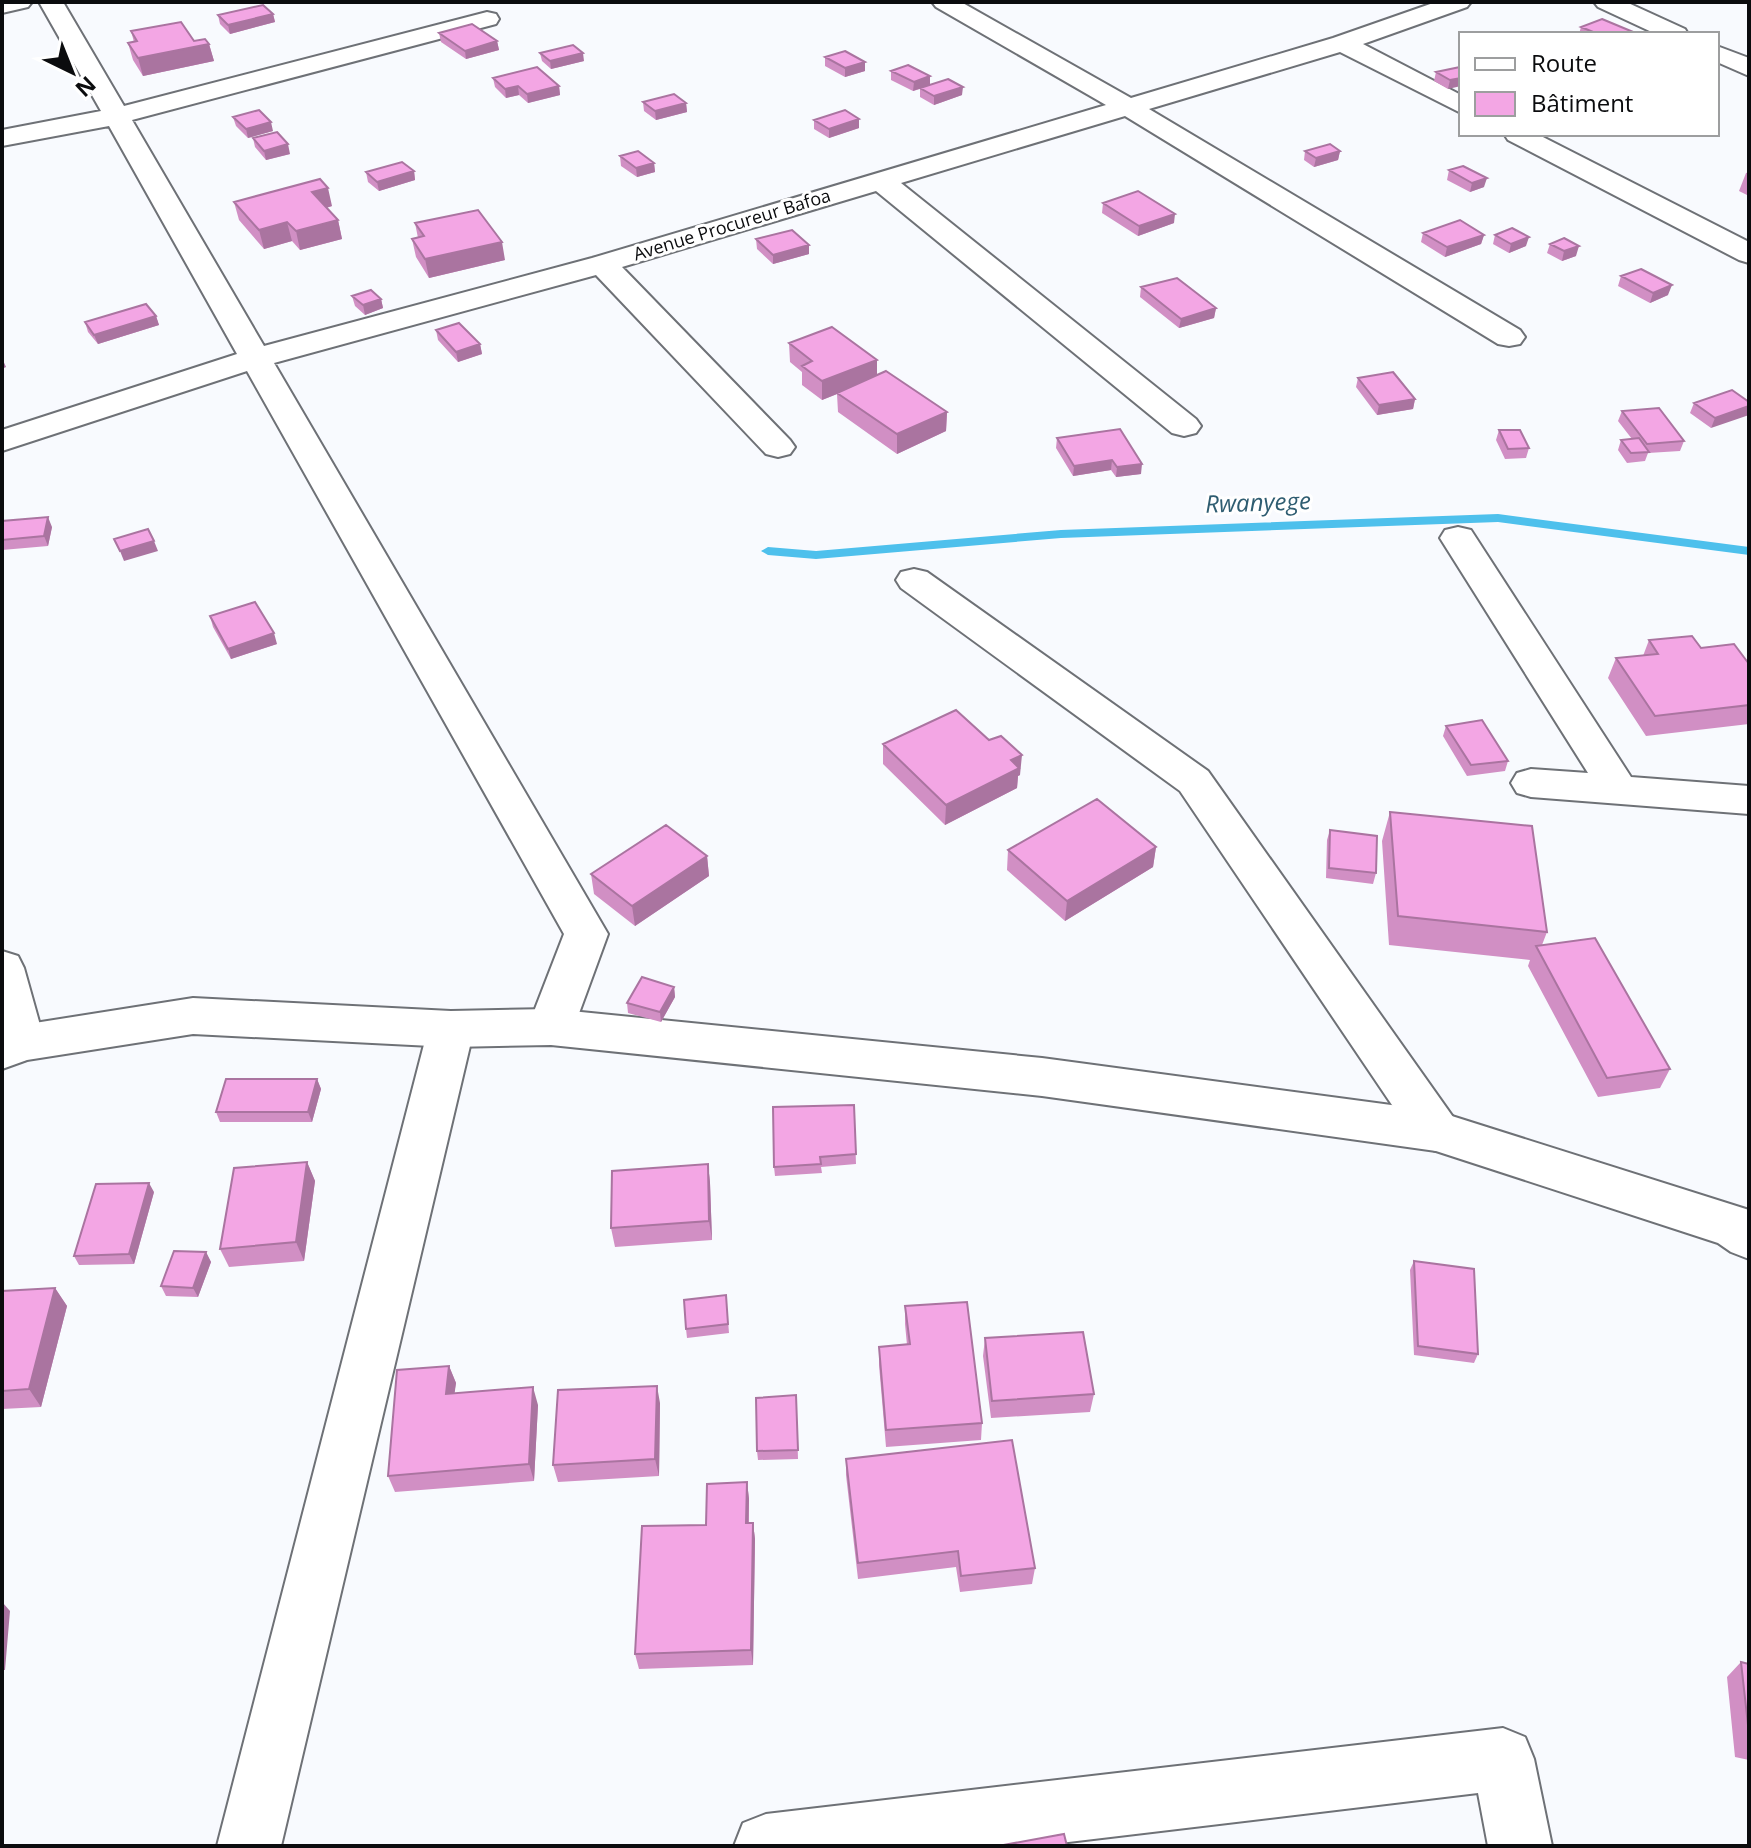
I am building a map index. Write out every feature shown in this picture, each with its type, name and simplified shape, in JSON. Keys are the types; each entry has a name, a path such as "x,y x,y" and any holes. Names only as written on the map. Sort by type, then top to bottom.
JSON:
{"street":[{"path":"2,6 20,2"},
{"path":"51,2 586,934 551,1027"},
{"path":"944,2 1126,106 1509,337"},
{"name":"Avenue Procureur Bafoa","path":"2,441 256,358 602,264 1342,43 1459,2"},
{"path":"1606,2 1672,32"},
{"path":"2,138 118,116 487,19"},
{"path":"1342,43 1459,104"},
{"path":"1719,54 1749,68"},
{"path":"1521,136 1749,254"},
{"path":"880,180 1184,426"},
{"path":"602,264 778,447"},
{"path":"1458,538 1619,790"},
{"path":"914,580 1194,781 1436,1131"},
{"path":"1531,783 1749,800"},
{"path":"2,968 12,1047 193,1016 451,1029 551,1027 1042,1077 1436,1131 1735,1227 1749,1237"},
{"path":"249,1846 451,1029"},
{"path":"766,1846 1503,1759 1520,1846"}],"building":[{"path":"263,5 273,14 228,25 218,15"},
{"path":"1602,19 1633,32 1593,32 1581,27"},
{"path":"181,22 194,41 205,39 209,44 138,58 128,43 137,41 131,31"},
{"path":"472,24 497,41 465,51 439,33"},
{"path":"573,45 583,53 550,61 540,53"},
{"path":"845,51 865,62 845,68 825,57"},
{"path":"908,65 930,76 914,82 891,71"},
{"path":"537,67 559,86 527,94 518,86 505,89 493,78"},
{"path":"1459,67 1459,78 1450,80 1436,72"},
{"path":"948,79 963,87 934,96 920,88"},
{"path":"674,94 686,103 655,111 643,102"},
{"path":"259,110 271,122 246,129 233,117"},
{"path":"845,110 859,119 829,129 814,120"},
{"path":"277,132 288,144 264,151 253,138"},
{"path":"1330,144 1340,151 1316,158 1305,151"},
{"path":"638,151 654,163 636,168 620,156"},
{"path":"402,162 414,171 377,182 366,172"},
{"path":"1463,166 1487,178 1472,183 1449,170"},
{"path":"320,179 328,188 312,192 338,220 296,231 287,222 259,230 234,202"},
{"path":"1138,191 1175,214 1139,226 1103,203"},
{"path":"478,210 502,242 425,259 412,239 424,236 415,223"},
{"path":"1460,220 1484,235 1447,247 1423,233"},
{"path":"1512,228 1529,237 1511,244 1495,235"},
{"path":"792,230 809,245 773,255 756,239"},
{"path":"1564,238 1579,246 1564,251 1550,244"},
{"path":"1641,269 1672,285 1653,293 1621,276"},
{"path":"1177,278 1216,308 1181,319 1141,287"},
{"path":"371,290 381,299 363,305 352,296"},
{"path":"146,304 156,316 94,335 85,322"},
{"path":"459,323 480,344 456,352 436,330"},
{"path":"832,327 877,360 822,381 802,366 812,361 789,343"},
{"path":"886,371 947,412 897,434 837,393"},
{"path":"1393,372 1415,399 1379,405 1358,378"},
{"path":"1732,390 1749,402 1749,406 1715,418 1694,403"},
{"path":"1659,408 1684,441 1647,444 1622,411"},
{"path":"1120,429 1142,464 1117,467 1112,460 1074,466 1057,438"},
{"path":"1499,430 1520,430 1529,448 1508,449"},
{"path":"1639,438 1649,452 1631,453 1621,440"},
{"path":"48,517 44,536 2,540 2,521"},
{"path":"148,529 154,541 120,551 114,539"},
{"path":"255,602 274,633 228,649 210,616"},
{"path":"1692,636 1701,648 1734,644 1749,664 1749,705 1655,716 1616,658 1658,654 1649,640"},
{"path":"956,710 989,740 1001,736 1022,755 1011,760 1019,768 946,805 883,744"},
{"path":"1482,720 1508,761 1471,765 1446,726"},
{"path":"1097,799 1156,847 1067,901 1008,850"},
{"path":"1390,812 1532,826 1547,932 1398,916"},
{"path":"666,825 707,856 632,906 591,874"},
{"path":"1330,830 1377,836 1376,873 1329,868"},
{"path":"1595,938 1670,1069 1607,1078 1536,946"},
{"path":"642,977 674,987 660,1012 627,1003"},
{"path":"226,1079 317,1079 308,1112 216,1112"},
{"path":"854,1105 856,1154 820,1157 821,1164 774,1167 773,1107"},
{"path":"307,1162 296,1242 220,1249 234,1168"},
{"path":"708,1164 709,1221 611,1228 612,1171"},
{"path":"149,1183 129,1254 74,1256 96,1184"},
{"path":"174,1251 206,1252 193,1288 161,1286"},
{"path":"1414,1261 1474,1269 1478,1354 1418,1346"},
{"path":"55,1288 29,1389 2,1391 2,1291"},
{"path":"726,1295 728,1324 686,1329 684,1300"},
{"path":"967,1302 982,1423 886,1430 879,1347 910,1344 905,1306"},
{"path":"1083,1332 1094,1394 992,1401 985,1338"},
{"path":"449,1366 446,1394 533,1387 529,1464 388,1476 397,1370"},
{"path":"657,1386 655,1459 553,1465 558,1390"},
{"path":"796,1395 798,1450 757,1451 756,1398"},
{"path":"1012,1440 1035,1568 961,1576 958,1551 858,1563 846,1459"},
{"path":"747,1482 746,1523 753,1523 751,1650 635,1654 642,1526 706,1525 707,1484"},
{"path":"1741,1662 1749,1664 1749,1734"},
{"path":"1064,1834 1067,1846 998,1846"}],"waterway":[{"name":"Rwanyege","path":"768,551 816,555 1061,534 1498,518 1749,551"}]}
